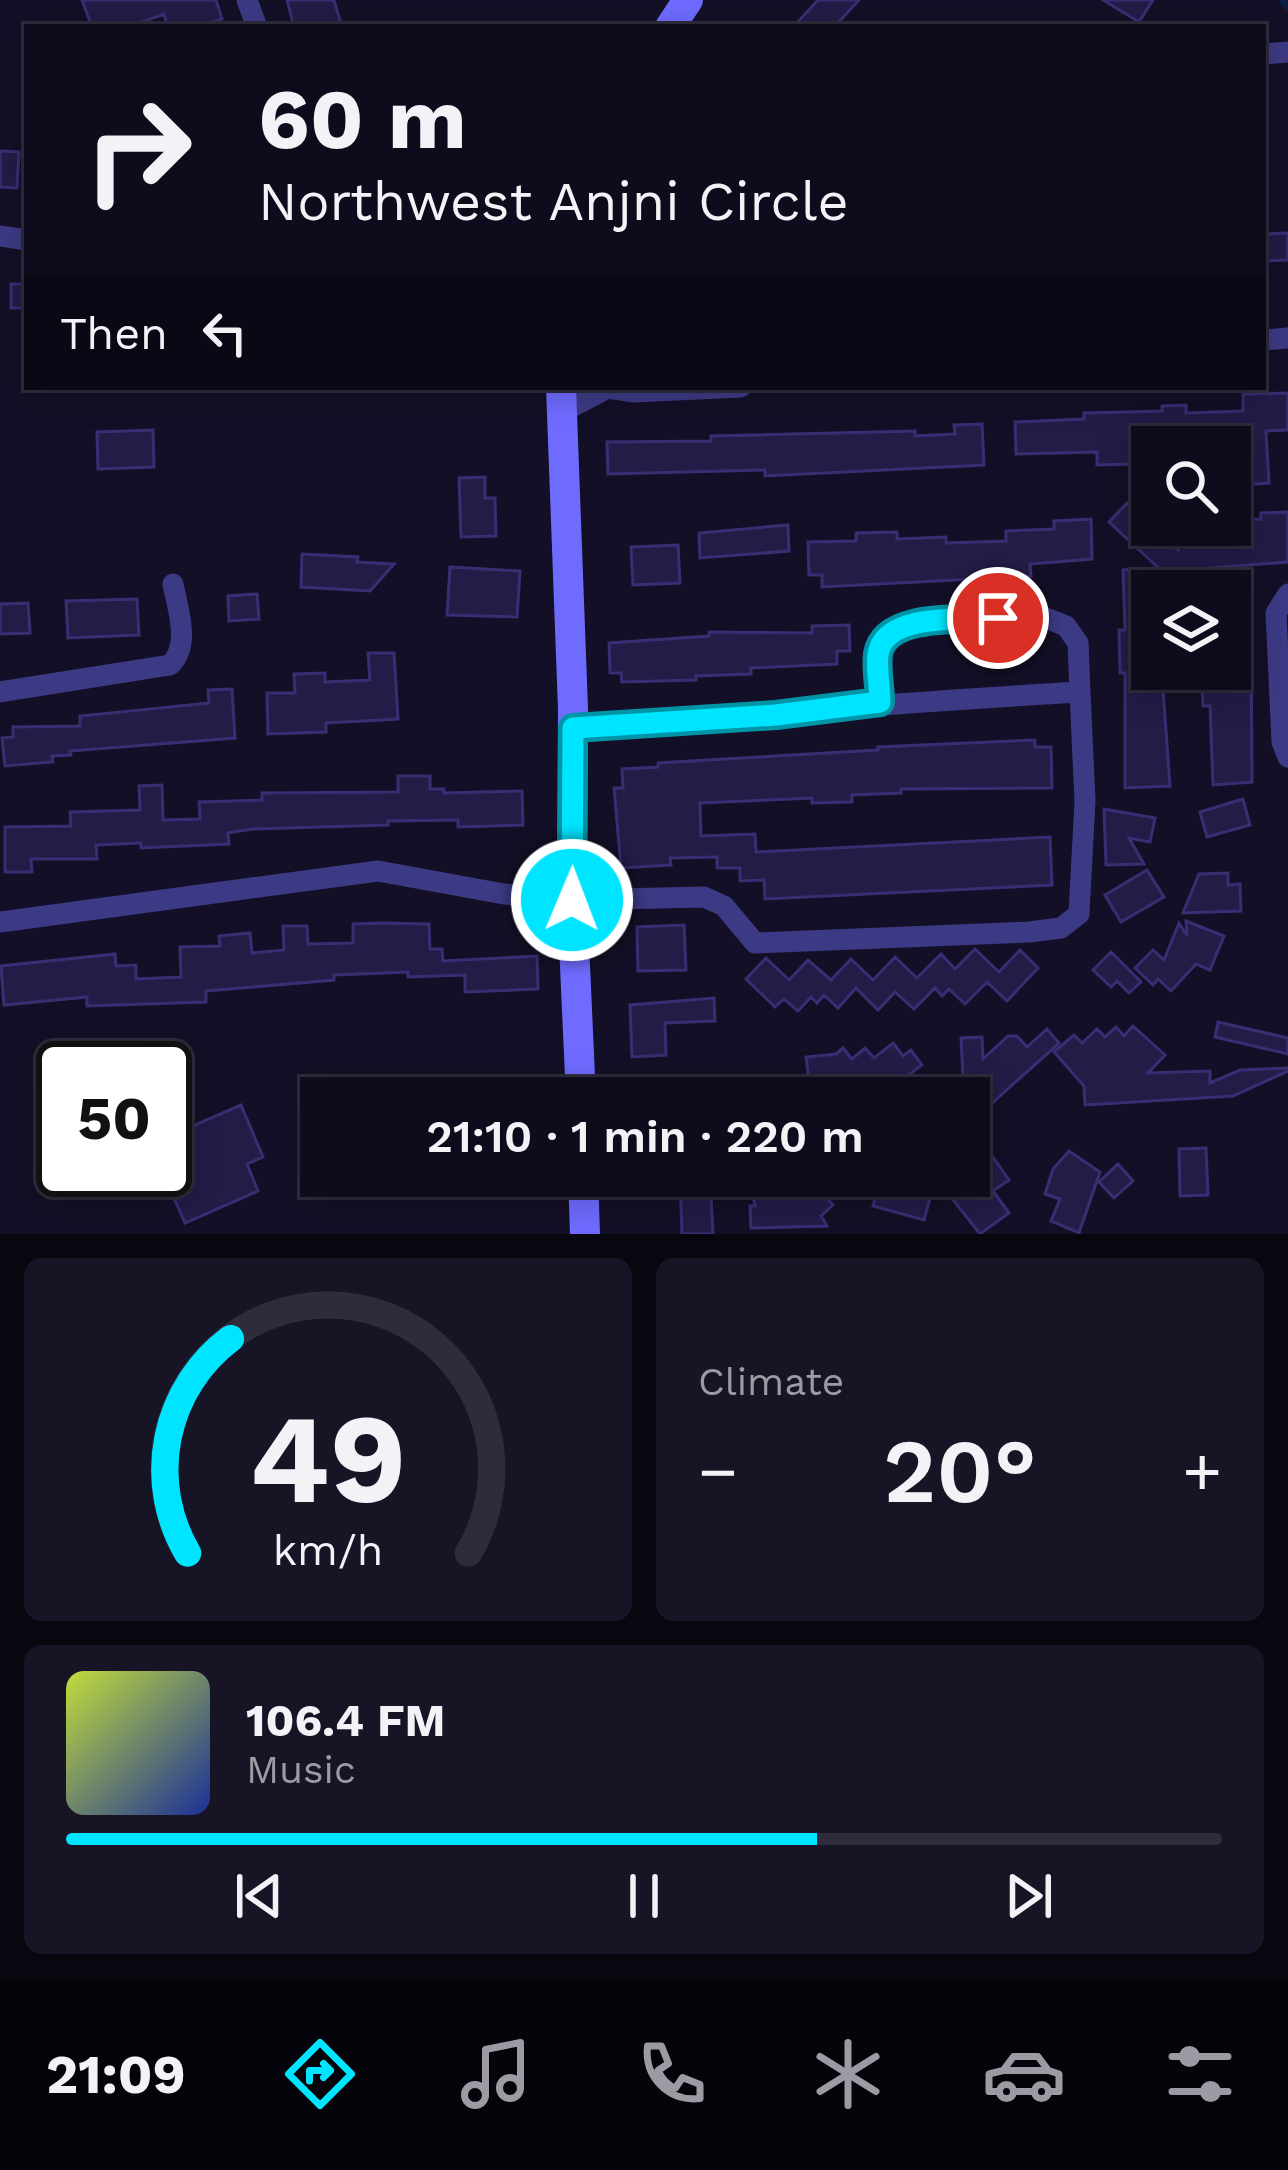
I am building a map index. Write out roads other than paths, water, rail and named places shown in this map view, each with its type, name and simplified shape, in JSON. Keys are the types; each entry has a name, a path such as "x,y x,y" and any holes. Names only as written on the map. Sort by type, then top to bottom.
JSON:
{"main road":[{"path":"562,399 580,1077"},
{"path":"585,1197 586,1234"}],"street":[{"path":"562,399 600,390"},
{"path":"621,390 677,390"},
{"path":"0,692 170,665 181,642 173,584"},
{"path":"1288,594 1276,613 1282,742 1288,758"},
{"path":"0,922 378,871 504,894 572,900 704,897 724,906 754,943 1061,928 1079,914 1085,801 1078,644 1066,626 1041,616 914,623 894,630 883,640 878,656 880,702"},
{"path":"573,728 776,715 880,702 1080,692"}],"waterway":[{"path":"1282,0 1288,7"}]}
